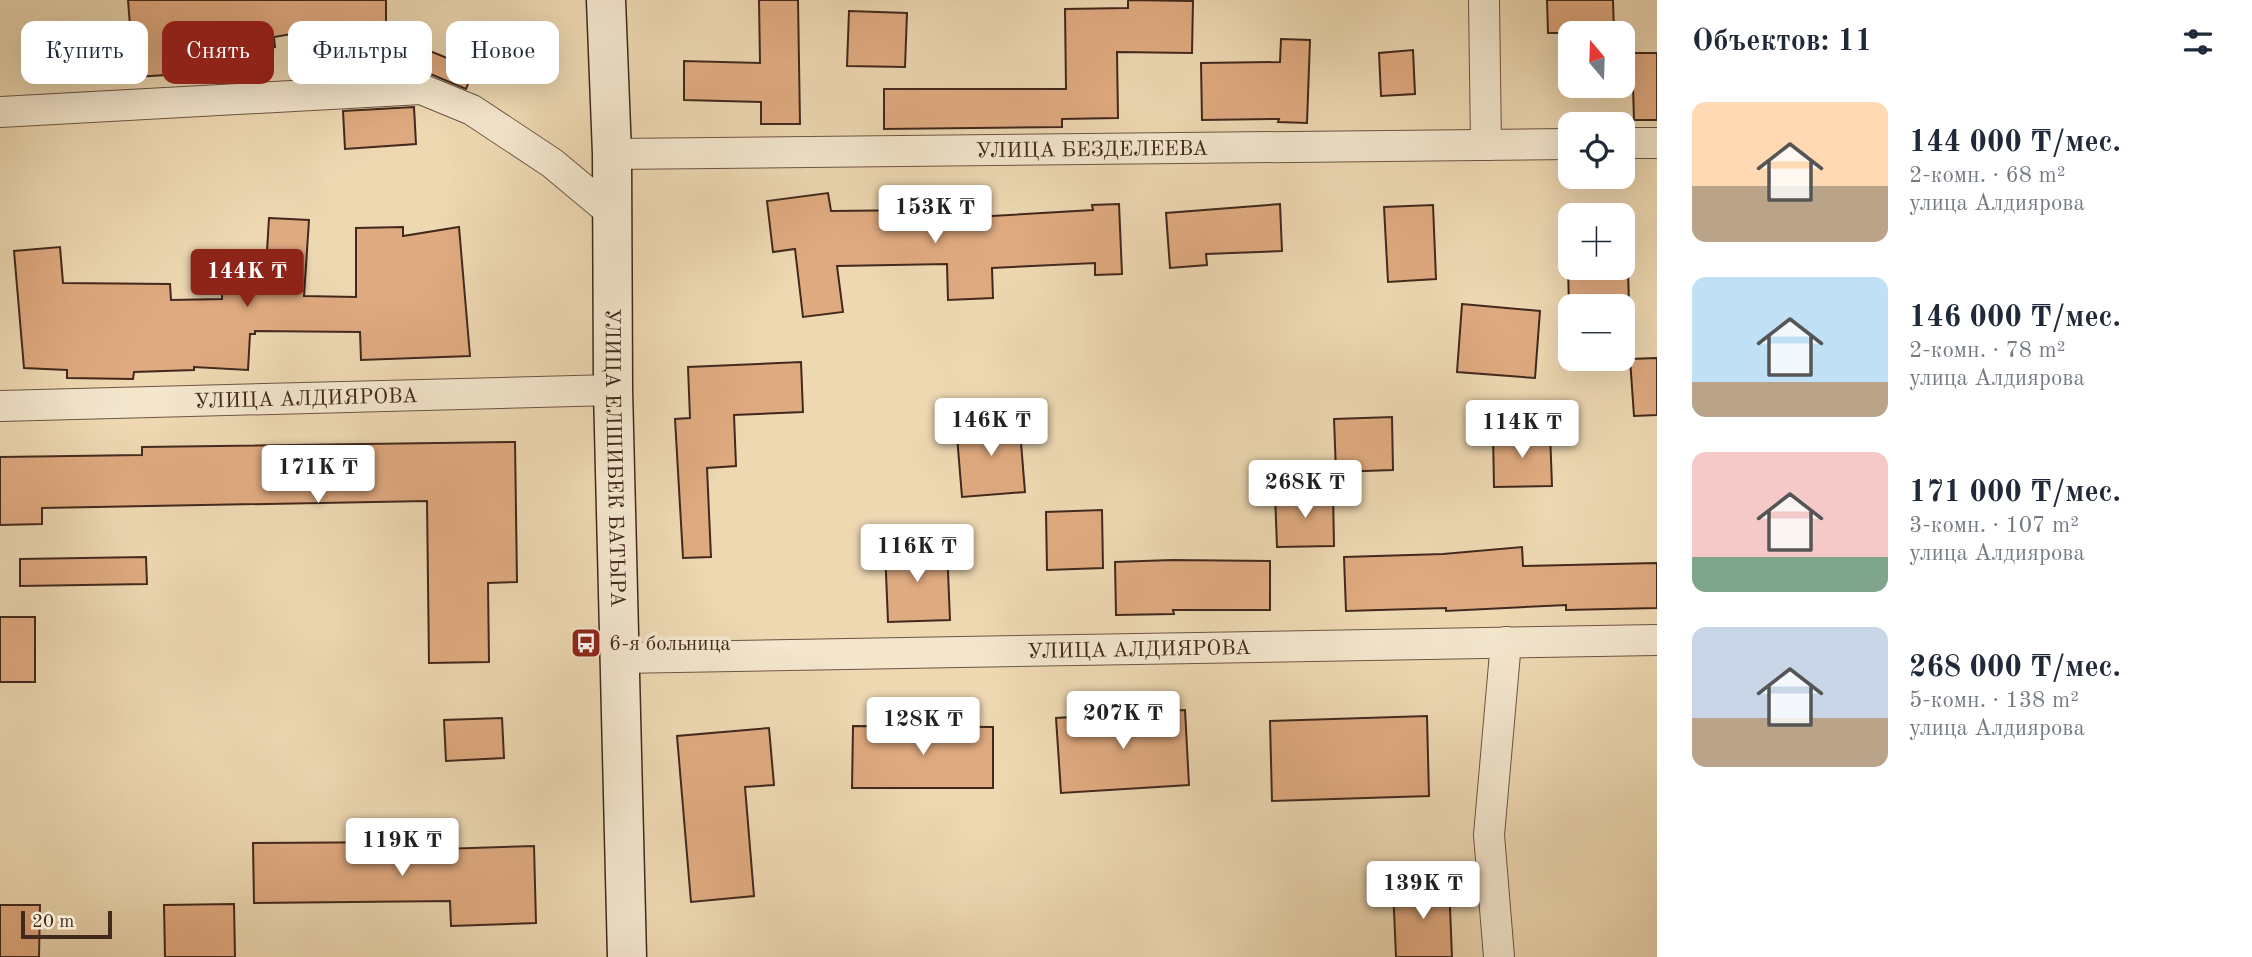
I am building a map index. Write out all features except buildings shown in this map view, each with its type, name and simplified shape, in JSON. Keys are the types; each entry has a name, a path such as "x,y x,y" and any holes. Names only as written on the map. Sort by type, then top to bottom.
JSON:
{"street":[{"name":"УЛИЦА ЕЛШИБЕК БАТЫРА","path":"606,0 612,154 613,390 626,957"},
{"path":"1484,0 1486,145"},
{"path":"0,112 421,89 471,110 552,163 612,213"},
{"path":"1635,144 1657,143"},
{"name":"УЛИЦА БЕЗДЕЛЕЕВА","path":"612,154 1558,144"},
{"name":"УЛИЦА АЛДИЯРОВА","path":"0,406 613,390"},
{"name":"УЛИЦА АЛДИЯРОВА","path":"619,658 1657,640"},
{"path":"1499,957 1489,835 1506,642"}],"place":[{"name":"6-я больница","path":"586,643"}]}
